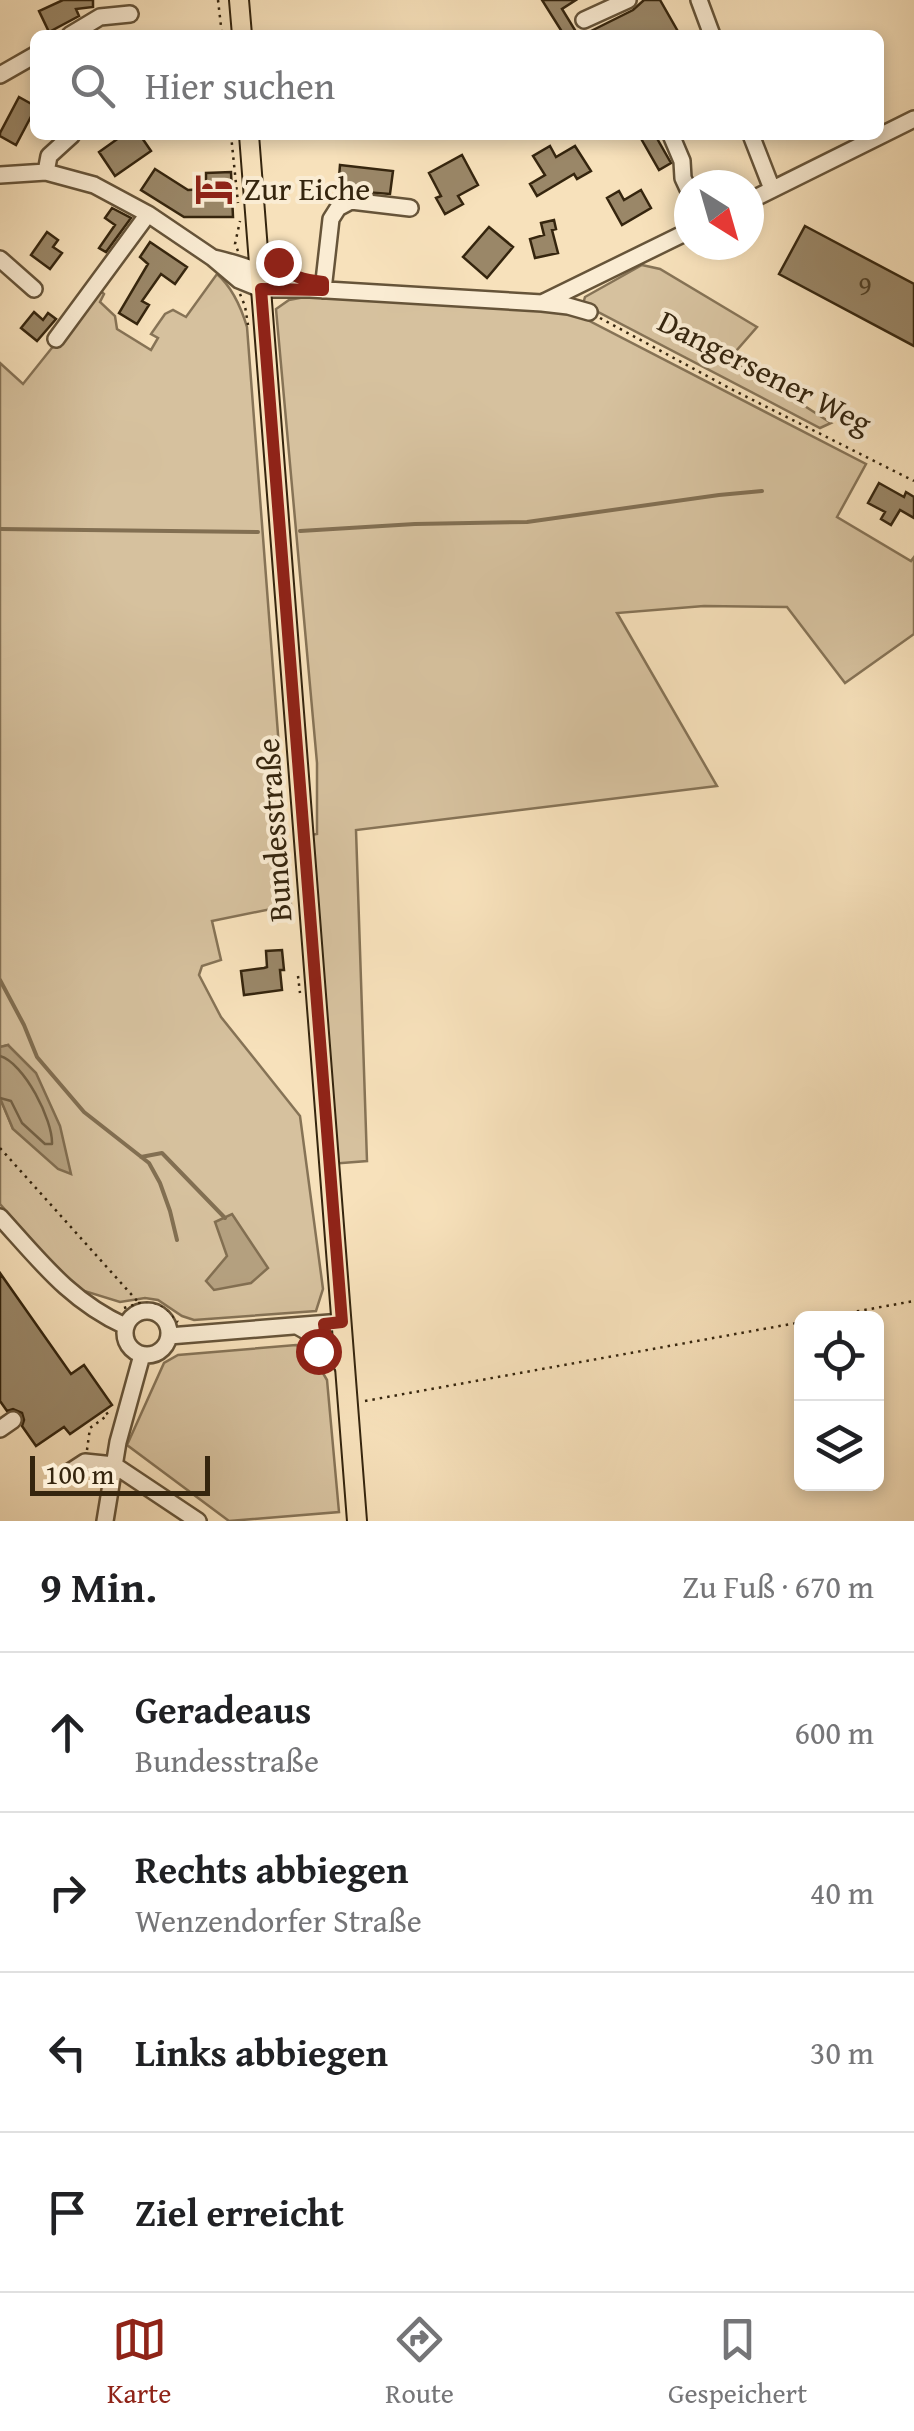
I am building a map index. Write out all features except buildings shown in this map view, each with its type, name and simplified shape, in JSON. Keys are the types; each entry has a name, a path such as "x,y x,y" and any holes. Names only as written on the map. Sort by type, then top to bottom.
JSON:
{"main road":[{"path":"238,0 241,30"},
{"name":"Bundesstraße","path":"249,140 358,1521"}],"street":[{"path":"584,20 628,0"},
{"path":"699,0 710,30"},
{"path":"78,30 100,17 130,14"},
{"path":"0,75 30,58"},
{"path":"884,133 914,118"},
{"path":"46,172 49,156 67,140"},
{"path":"673,140 683,170"},
{"path":"754,140 772,189"},
{"path":"764,193 870,140"},
{"path":"0,176 46,172 94,186 148,214 240,280 316,290 542,303 589,313"},
{"path":"316,290 331,219 338,208 350,201 410,208"},
{"path":"56,339 148,214"},
{"path":"542,303 674,238"},
{"path":"0,258 34,289"},
{"path":"0,1217 81,1302 125,1326"},
{"path":"151,1311 165,1319 169,1336 160,1351 142,1354 127,1344 125,1326 135,1314 151,1311"},
{"path":"169,1336 342,1322"},
{"path":"297,1326 314,1335 346,1370"},
{"path":"105,1521 114,1465 142,1354"},
{"path":"65,1475 85,1462 114,1465 198,1521"}],"path":[{"path":"218,0 221,30"},
{"path":"232,140 238,202"},
{"name":"Dangersener Weg","path":"589,313 914,481"},
{"path":"0,1148 139,1303"},
{"path":"859,1311 914,1301"},
{"path":"348,1404 794,1323"},
{"path":"85,1462 90,1428 108,1415 105,1410"}],"shaded area":[{"path":"642,265 660,269 757,327 730,358 831,423 820,428 583,304 585,297"},
{"path":"217,274 236,298 247,327 291,905 212,921 221,960 202,966 199,975 221,1017 300,1116 323,1289 316,1311 194,1320 158,1300 120,1302 81,1290 0,1204 0,1098 13,1129 8,1045 0,1047 0,363 23,384 99,289 104,294 100,302 115,316 117,329 151,350 158,338 151,334 165,314 173,310 186,317"},
{"path":"310,296 572,312 866,464 837,517 911,561 914,557 914,634 845,683 787,607 704,606 617,613 717,786 356,830 367,1161 330,1164 305,836 317,834 317,763 276,309 289,300"},
{"path":"296,1345 310,1351 327,1380 339,1512 229,1521 127,1445 164,1363 178,1355"}],"water":[{"path":"8,1045 36,1073 60,1126 71,1174 58,1169 13,1129 0,1098 0,1047"},
{"path":"232,1214 268,1268 251,1283 214,1290 206,1281 227,1256 215,1222"}],"waterway":[{"path":"300,531 527,522 762,491"},
{"path":"0,529 258,532"},
{"path":"0,980 37,1057 84,1112 149,1163 160,1183 177,1240"},
{"path":"141,1157 162,1153 225,1218"}],"place":[{"name":"Zur Eiche","path":"214,189"}],"route":[{"path":"278,262 298,278 323,282 323,290 261,289 342,1322 324,1324 326,1337 318,1351"}]}
